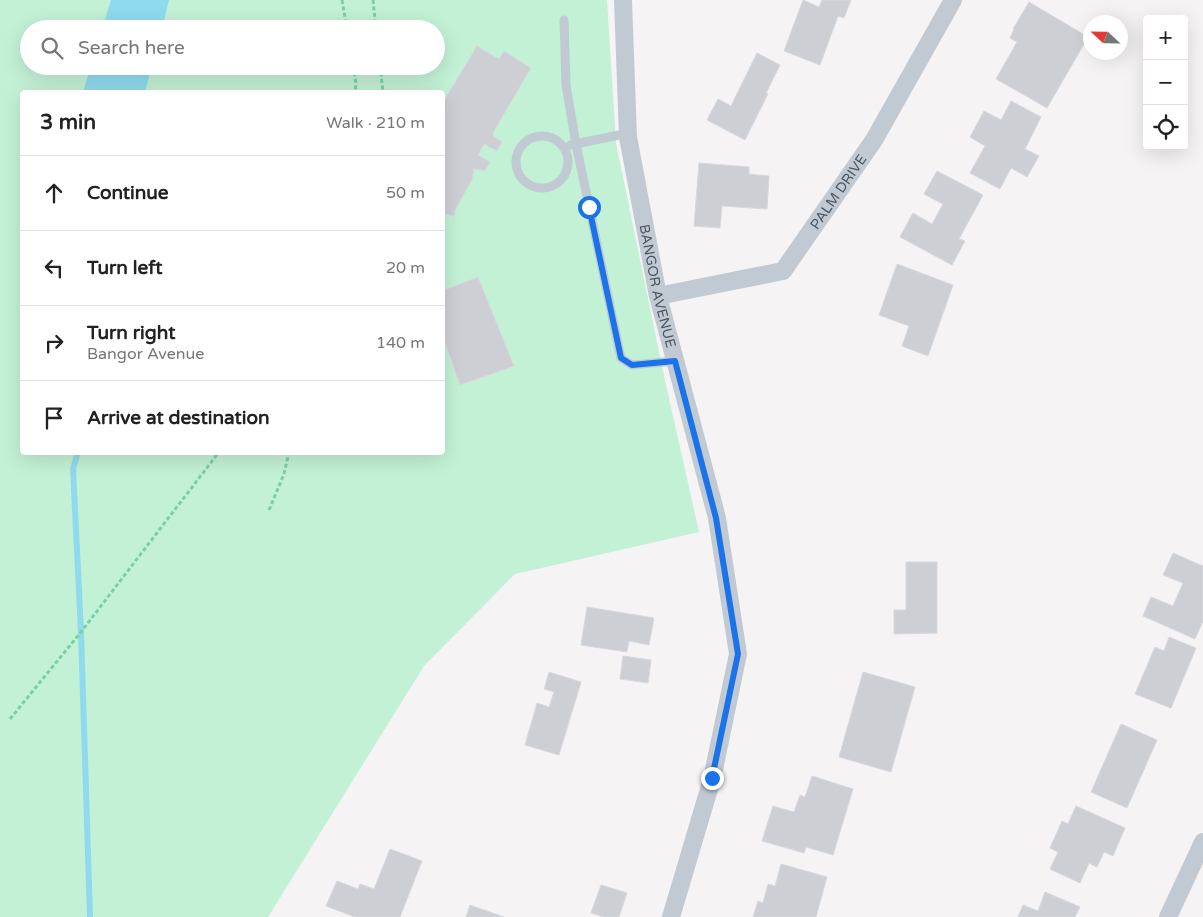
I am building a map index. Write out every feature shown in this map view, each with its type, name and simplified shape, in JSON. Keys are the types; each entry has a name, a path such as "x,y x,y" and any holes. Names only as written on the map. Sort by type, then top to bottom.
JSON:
{"street":[{"name":"BANGOR AVENUE","path":"623,0 629,134 658,296 716,518 738,654 712,778 670,917"},
{"name":"PALM DRIVE","path":"658,296 783,271 874,140 953,0"},
{"path":"1168,917 1203,842"}],"lane":[{"path":"564,20 566,85 576,144 621,358 632,365 675,361"},
{"path":"563,146 629,134"},
{"path":"542,136 550,137 563,146 567,154 568,163 566,172 561,179 554,185 546,187 536,187 528,184 518,170 516,162 521,147 534,137 542,136"}],"path":[{"path":"342,0 346,20"},
{"path":"374,0 375,20"},
{"path":"354,75 356,90"},
{"path":"381,75 382,90"},
{"path":"10,719 81,632 217,455"},
{"path":"269,510 284,474 288,455"}],"green space":[{"path":"0,0 607,0 616,143 664,376 699,532 515,574 424,666 268,917 0,917"}],"water":[{"path":"111,0 169,0 164,20 105,20"},
{"path":"88,75 150,75 146,90 84,90"}],"building":[{"path":"803,0 819,7 822,0 851,0 844,18 838,16 820,65 784,51"},
{"path":"1029,2 1083,34 1083,46 1047,108 996,79 1017,42 1010,38 1013,29"},
{"path":"477,46 499,59 504,51 531,68 494,131 493,136 502,142 497,151 484,144 478,155 490,162 485,171 474,169 472,180 455,210 454,216 445,214 445,99"},
{"path":"757,53 780,65 745,140 707,120 718,99 731,106"},
{"path":"1011,101 1041,117 1025,149 1039,156 1027,177 1011,168 1000,189 970,173 985,146 970,137 984,111 1001,120"},
{"path":"699,163 749,167 749,174 769,176 767,209 722,206 720,228 694,226"},
{"path":"937,171 983,195 959,239 965,241 952,265 900,237 913,213 932,224 943,204 924,194"},
{"path":"897,264 953,285 928,356 902,346 909,326 879,315"},
{"path":"478,277 514,366 460,385 445,342 445,290"},
{"path":"1173,553 1203,566 1203,621 1195,639 1143,616 1151,597 1173,606 1183,583 1163,575"},
{"path":"906,562 937,562 937,633 894,634 894,610 906,610"},
{"path":"587,607 654,618 649,645 629,641 627,652 581,645"},
{"path":"1169,637 1196,648 1171,708 1135,694 1155,647 1164,651"},
{"path":"623,656 651,660 648,683 620,679"},
{"path":"549,672 581,682 559,755 525,745 537,703 549,707 554,692 544,689"},
{"path":"863,672 915,687 891,772 839,757"},
{"path":"1121,724 1157,740 1127,808 1091,792"},
{"path":"812,776 853,789 833,855 806,847 804,853 762,841 773,806 794,812 800,795 805,797"},
{"path":"1076,806 1125,828 1113,856 1104,852 1097,867 1089,863 1080,883 1050,869 1058,852 1050,848 1062,821 1068,824"},
{"path":"390,849 422,861 400,917 355,917 326,906 337,881 358,889 360,884 374,889"},
{"path":"781,864 827,877 816,917 753,917 758,901 763,903 768,884 775,886"},
{"path":"601,885 627,893 619,917 604,917 591,913"},
{"path":"1045,892 1080,907 1075,917 1018,917 1023,905 1038,911"},
{"path":"470,905 504,917 466,917"}],"waterway":[{"path":"77,455 73,469 81,632 90,917"}],"route":[{"path":"589,207 621,358 632,365 675,361 716,518 738,654 712,778"}]}
